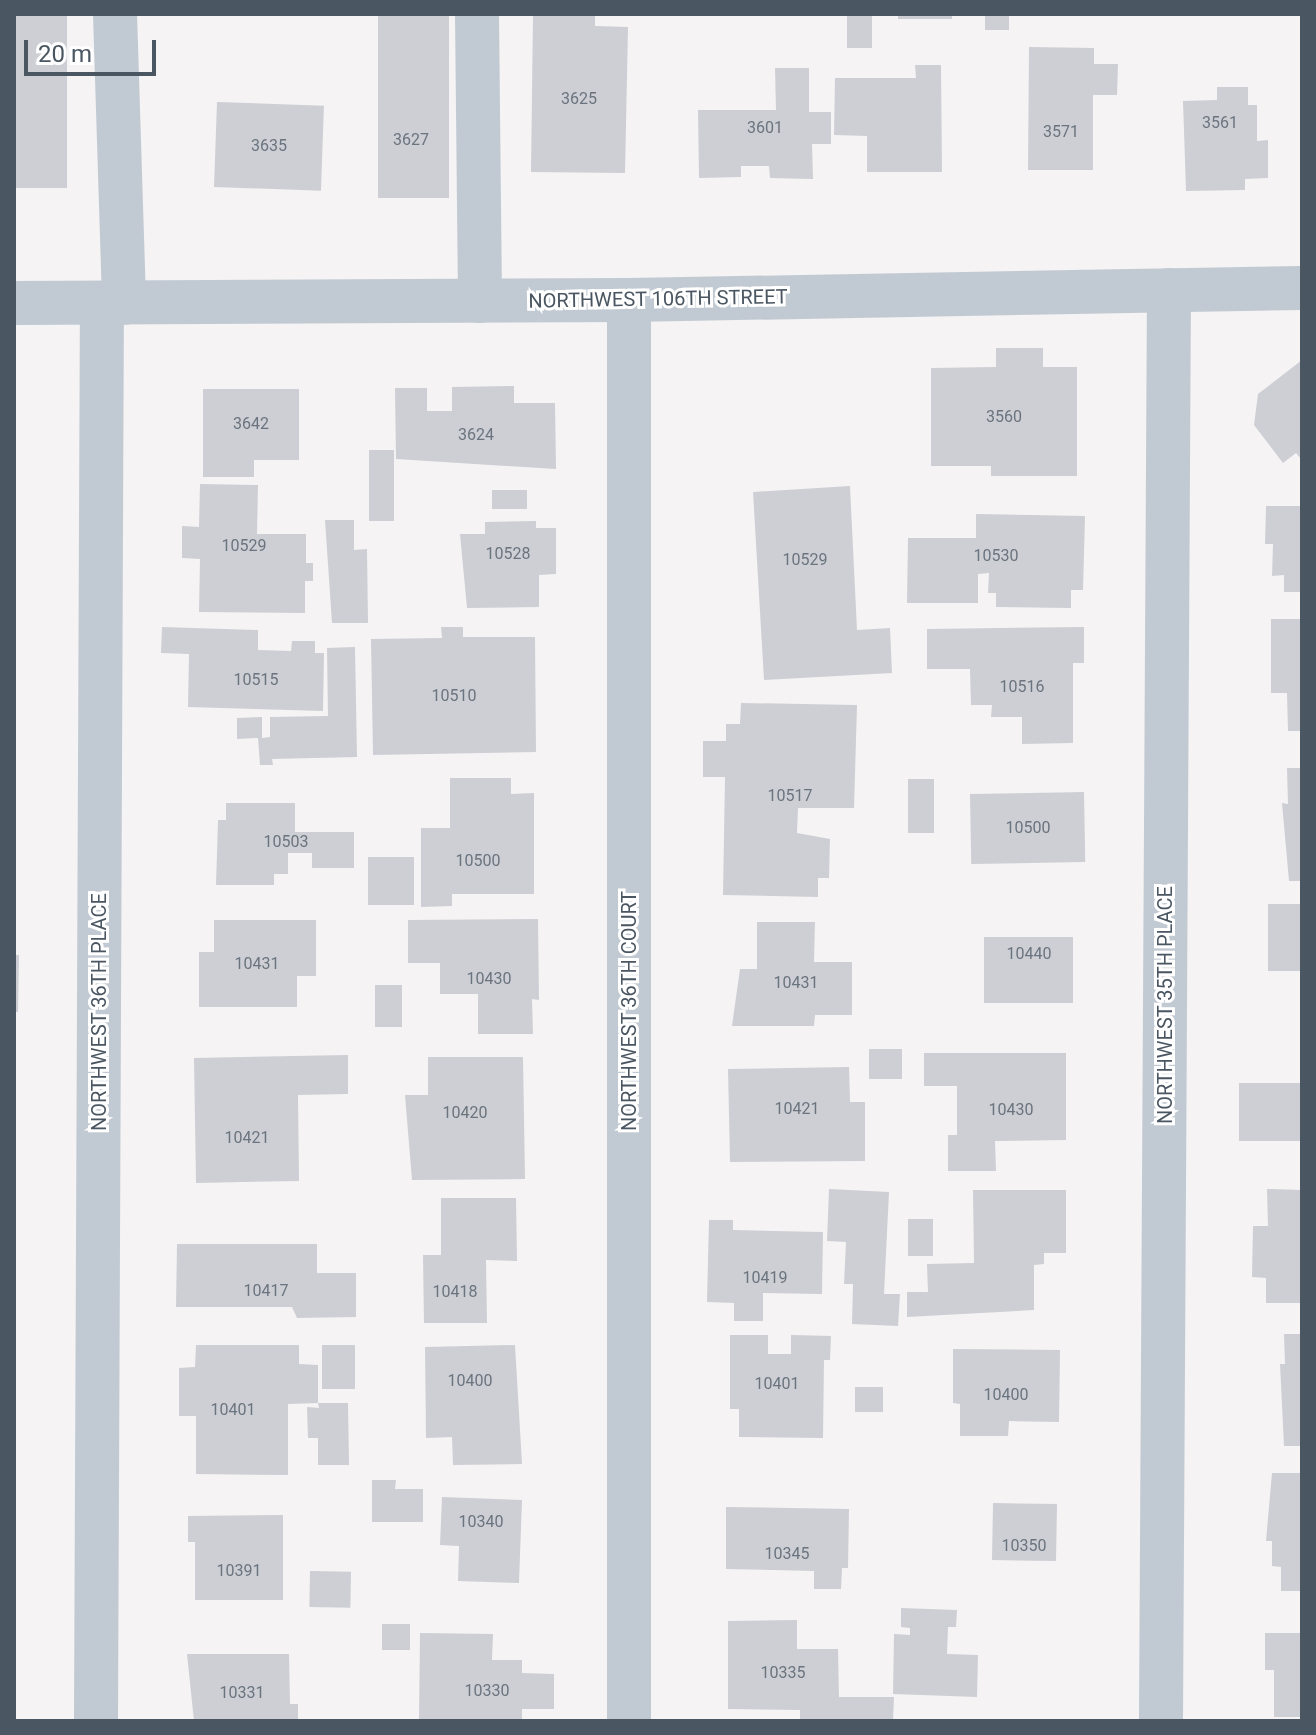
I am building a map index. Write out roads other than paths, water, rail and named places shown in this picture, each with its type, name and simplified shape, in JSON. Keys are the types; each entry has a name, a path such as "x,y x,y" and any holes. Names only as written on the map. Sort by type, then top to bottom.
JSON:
{"street":[{"name":"NORTHWEST 36TH PLACE","path":"96,1721 115,14"},
{"path":"477,14 480,301"},
{"name":"NORTHWEST 106TH STREET","path":"14,303 629,300 1302,288"},
{"name":"NORTHWEST 35TH PLACE","path":"1161,1721 1169,290"},
{"name":"NORTHWEST 36TH COURT","path":"629,300 629,1721"}]}
